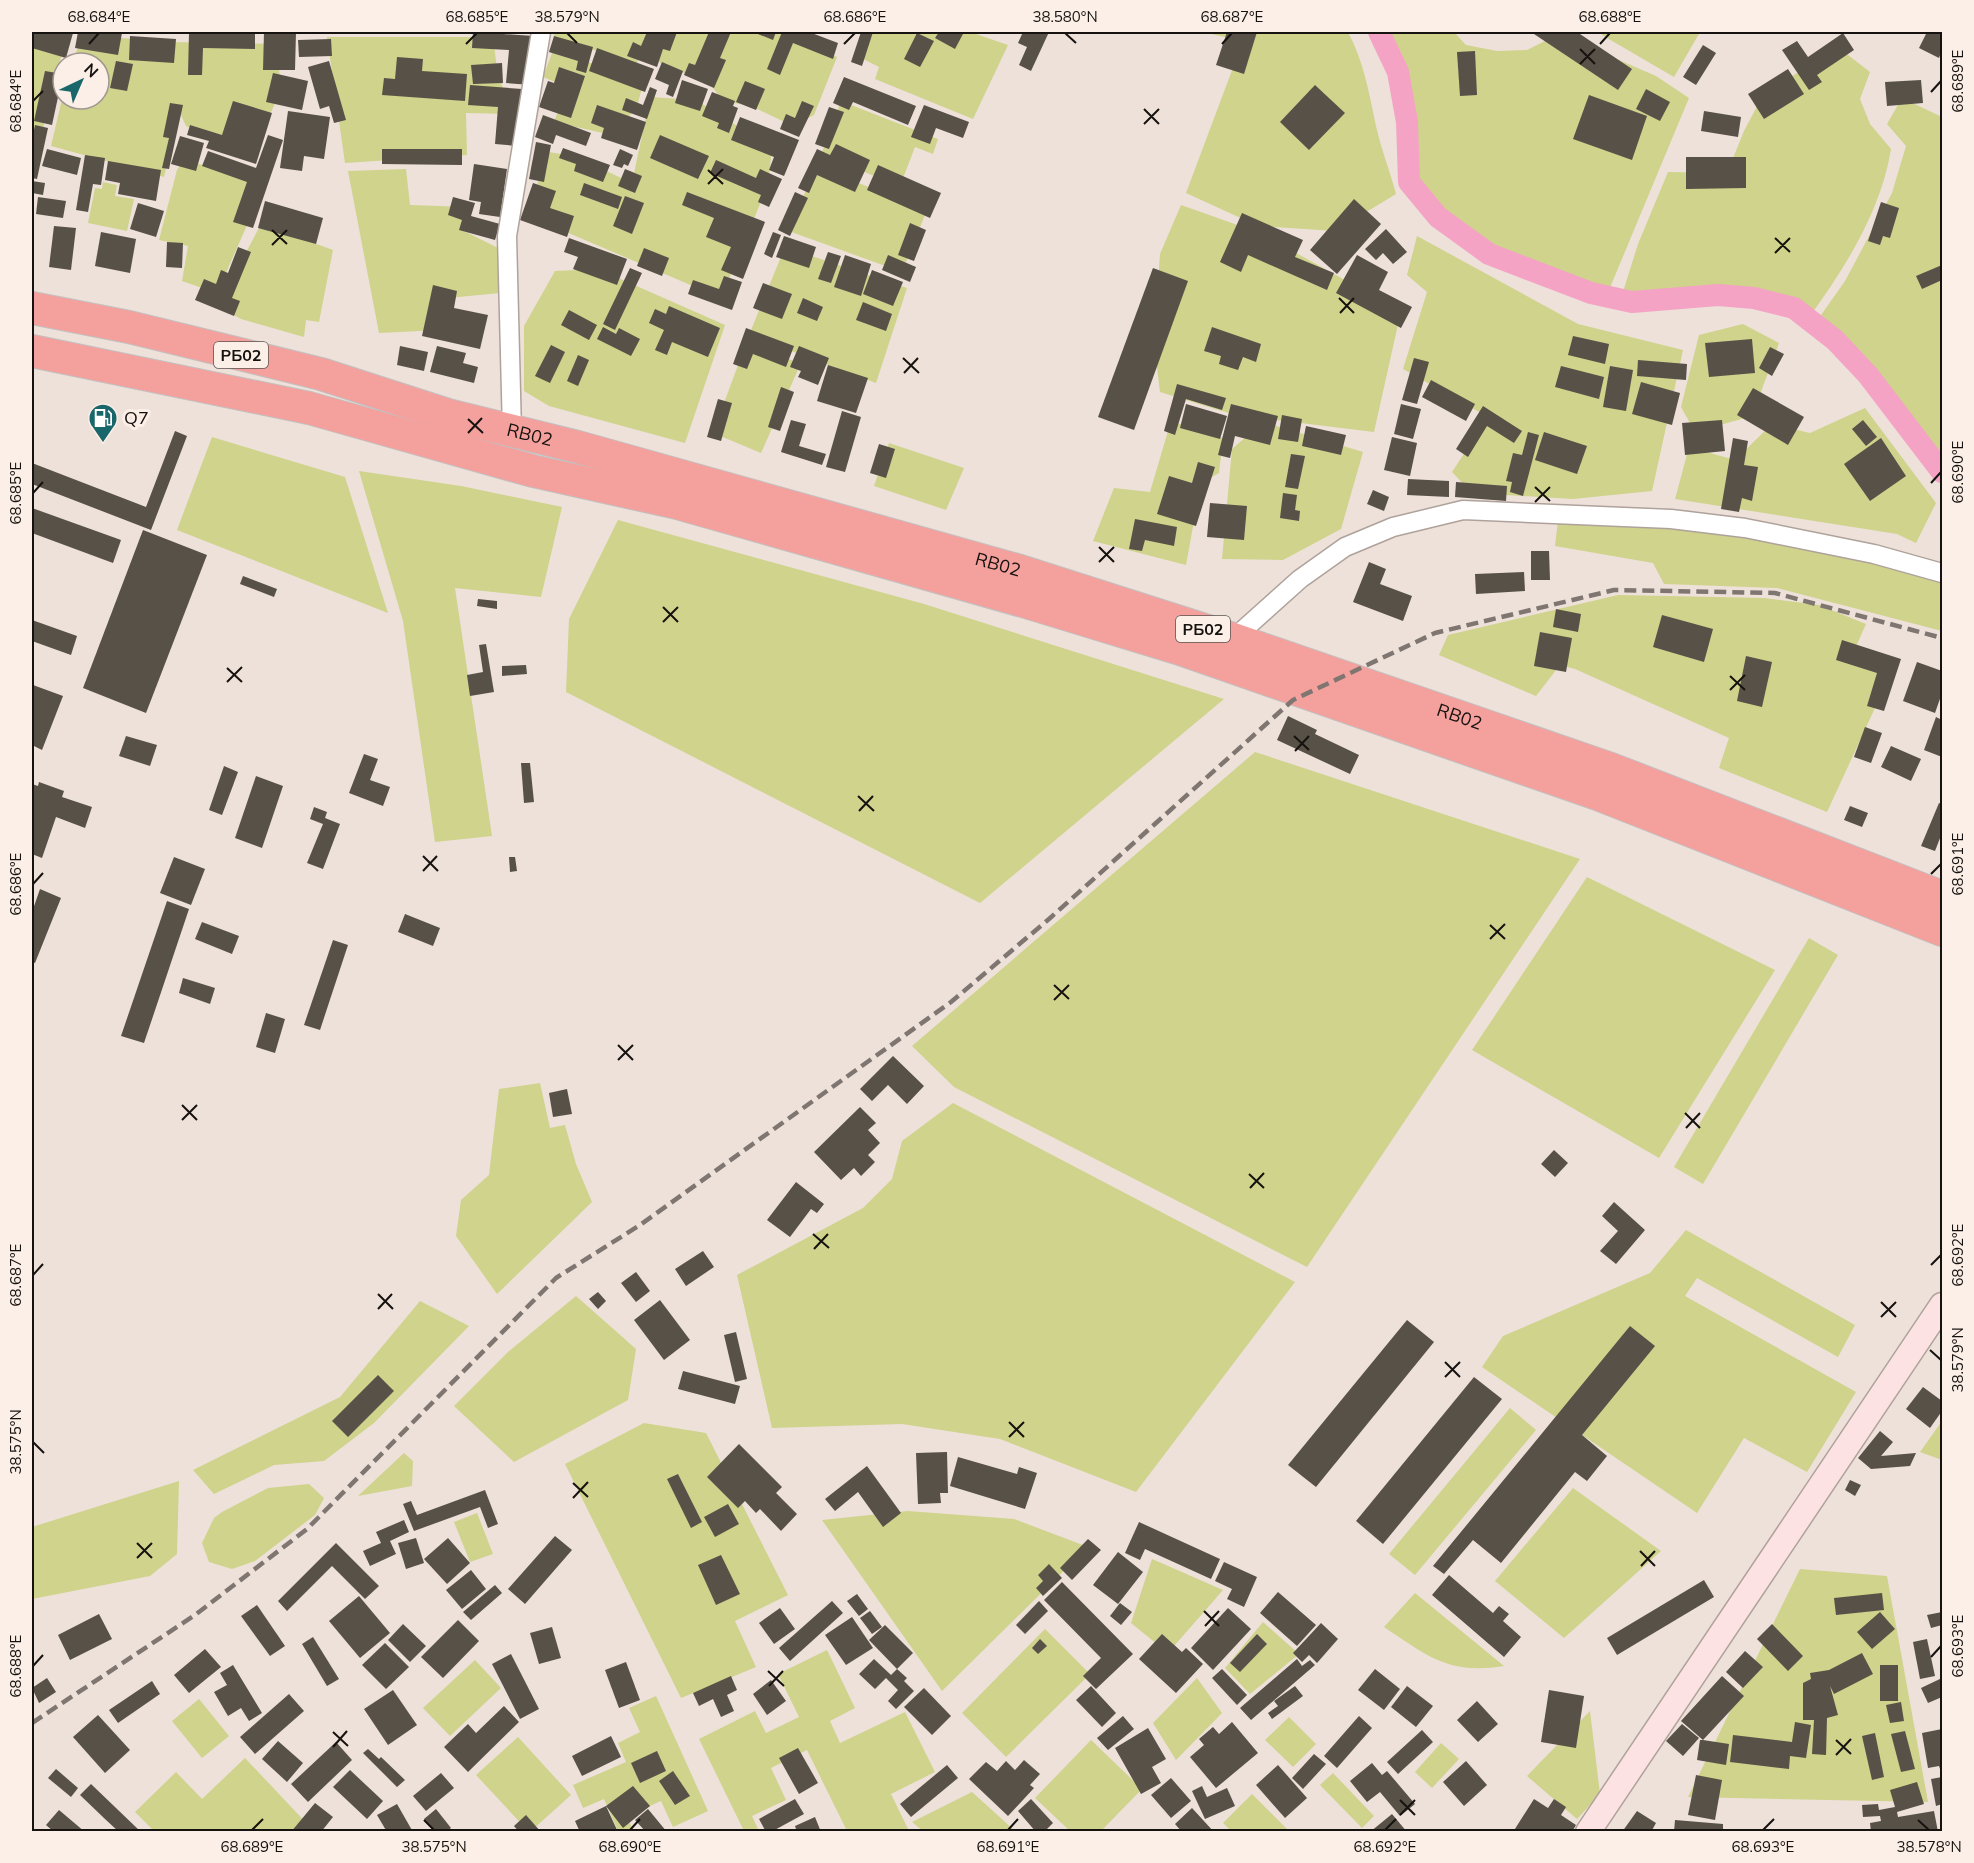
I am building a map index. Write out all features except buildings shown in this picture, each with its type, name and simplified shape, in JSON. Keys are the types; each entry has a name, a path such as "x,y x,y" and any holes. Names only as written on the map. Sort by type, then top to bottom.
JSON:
{"highway":[{"name":"RB02","path":"32,308 129,327 321,374 447,415 578,447 1017,570 1233,639 1611,768 1942,897"},
{"name":"RB02","path":"32,351 309,408 427,443 590,485 677,503 1026,602 1180,649 1600,795 1942,930"}],"street":[{"path":"512,432 507,236 541,32"},
{"path":"1233,639 1300,579 1345,548 1393,527 1462,510 1524,515 1647,517 1745,528 1874,554 1942,573"},
{"path":"1588,1832 1942,1305"}],"green space":[{"path":"555,32 652,32 636,65 554,36"},
{"path":"661,32 716,32 716,38 695,76 663,67 652,51"},
{"path":"726,32 779,32 837,57 814,115 793,126 751,106 723,101 707,80"},
{"path":"864,32 970,32 1008,45 973,119 875,79 879,67 857,56"},
{"path":"1202,32 1348,32 1362,66 1378,135 1396,194 1335,231 1258,226 1186,193 1243,41"},
{"path":"1384,32 1454,32 1466,45 1497,51 1527,50 1559,34 1656,76 1689,98 1609,290 1492,250 1442,214 1416,177 1403,67"},
{"path":"1603,32 1700,32 1674,77 1602,35"},
{"path":"32,35 64,45 62,51 51,51 51,97 32,172"},
{"path":"84,35 171,42 275,44 282,89 259,137 206,136 186,126 179,111 164,177 51,146 59,111 111,111 111,51 77,51"},
{"path":"327,37 493,37 497,69 511,114 466,113 467,155 345,163"},
{"path":"554,48 643,84 636,110 607,134 554,122 567,87 543,77"},
{"path":"1839,48 1870,72 1860,99 1870,124 1891,149 1879,194 1860,237 1849,258 1810,316 1791,304 1770,296 1748,292 1701,292 1632,298 1622,295 1638,244 1668,172 1727,173 1744,131 1764,93"},
{"path":"650,97 696,100 772,148 768,185 721,298 545,223 535,202 542,151 574,156 632,183"},
{"path":"1902,98 1942,117 1942,461 1842,336 1819,318 1845,281 1892,193 1906,146 1887,124"},
{"path":"841,101 938,139 933,154 915,147 900,186 821,155"},
{"path":"184,159 260,184 248,223 217,293 182,281 188,246 159,240 177,170"},
{"path":"818,167 927,210 902,272 786,230"},
{"path":"406,169 410,205 468,207 464,231 500,249 500,293 438,299 440,330 379,333 348,171"},
{"path":"103,182 117,185 115,196 134,199 127,231 88,223 95,188 102,189"},
{"path":"1181,205 1260,233 1401,311 1374,432 1235,415 1160,392 1154,343 1160,254"},
{"path":"261,224 333,250 319,322 306,320 304,337 241,319 218,306"},
{"path":"1417,236 1578,324 1683,350 1652,491 1573,499 1472,493 1452,472 1488,417 1403,369 1427,292 1407,275"},
{"path":"785,247 907,288 876,383 749,335"},
{"path":"598,269 725,325 685,443 549,406 524,391 524,326 555,271"},
{"path":"1743,324 1779,343 1752,416 1695,432 1681,407 1699,335"},
{"path":"745,346 801,363 761,453 713,433"},
{"path":"1865,408 1936,503 1916,543 1897,534 1675,499 1689,447 1735,460 1772,424 1810,433"},
{"path":"1171,421 1223,438 1219,473 1201,483 1186,565 1093,541 1114,488 1150,492"},
{"path":"1263,422 1363,452 1341,529 1283,560 1222,559 1232,449"},
{"path":"212,437 345,477 388,613 177,530"},
{"path":"889,443 964,468 946,510 874,486"},
{"path":"359,471 461,486 562,507 541,597 455,588 492,836 435,842 403,621"},
{"path":"618,520 924,604 1224,699 980,903 566,692 569,619"},
{"path":"1558,520 1735,533 1942,576 1942,631 1777,588 1664,584 1653,563 1555,546"},
{"path":"1618,595 1764,598 1819,605 1866,624 1854,651 1893,669 1827,812 1719,768 1729,738 1575,669 1560,665 1536,696 1439,655 1448,635"},
{"path":"1255,752 1580,859 1307,1267 954,1087 912,1046"},
{"path":"1587,877 1775,970 1659,1158 1472,1050"},
{"path":"1809,938 1838,955 1703,1184 1674,1167"},
{"path":"540,1083 550,1128 565,1125 576,1164 592,1202 497,1294 456,1236 461,1200 489,1175 499,1089"},
{"path":"953,1103 1295,1282 1136,1492 1000,1439 902,1424 772,1428 737,1275 863,1208 892,1179 902,1141"},
{"path":"1686,1230 1855,1325 1838,1357 1697,1278 1685,1296 1856,1392 1807,1472 1744,1438 1697,1513 1482,1367 1503,1336 1650,1273"},
{"path":"576,1296 636,1349 628,1400 514,1462 454,1406 508,1352"},
{"path":"420,1301 469,1326 374,1423 324,1461 274,1465 214,1494 193,1470 340,1397"},
{"path":"1510,1408 1536,1430 1415,1575 1389,1554"},
{"path":"1942,1421 1942,1460 1920,1452"},
{"path":"644,1423 706,1433 788,1595 735,1621 756,1667 681,1698 565,1464"},
{"path":"404,1453 413,1461 412,1486 358,1496"},
{"path":"179,1481 177,1554 150,1576 32,1599 32,1527"},
{"path":"309,1484 324,1498 315,1515 255,1561 232,1569 209,1562 202,1543 214,1518 268,1488"},
{"path":"1573,1488 1661,1551 1564,1638 1495,1581"},
{"path":"908,1511 1014,1519 1088,1547 942,1691 822,1520"},
{"path":"477,1513 493,1554 470,1562 454,1522"},
{"path":"1152,1559 1223,1590 1168,1653 1131,1623"},
{"path":"1800,1569 1887,1576 1928,1802 1688,1797"},
{"path":"1415,1593 1504,1666 1468,1668 1440,1661 1413,1647 1384,1627"},
{"path":"1263,1622 1299,1654 1250,1694 1225,1668"},
{"path":"1045,1629 1090,1674 1006,1757 962,1713"},
{"path":"827,1650 855,1708 830,1721 840,1743 905,1712 935,1772 891,1794 909,1831 847,1831 807,1750 771,1768 786,1800 752,1816 759,1831 744,1831 699,1739 755,1711 766,1733 799,1717 778,1674"},
{"path":"475,1660 501,1688 450,1736 423,1708"},
{"path":"1197,1678 1222,1713 1176,1760 1153,1723"},
{"path":"656,1696 708,1811 673,1827 661,1801 627,1816 633,1831 618,1831 604,1799 583,1808 573,1785 626,1762 618,1743 640,1732 629,1708"},
{"path":"199,1699 229,1736 202,1758 172,1721"},
{"path":"1590,1711 1600,1794 1577,1819 1527,1776"},
{"path":"1289,1717 1316,1744 1293,1767 1265,1740"},
{"path":"518,1737 571,1795 531,1831 528,1831 476,1775"},
{"path":"1091,1740 1142,1789 1101,1831 1070,1831 1035,1798"},
{"path":"1441,1743 1459,1759 1432,1788 1415,1772"},
{"path":"245,1758 312,1829 310,1832 154,1831 135,1812 176,1772 202,1799"},
{"path":"1333,1773 1374,1816 1362,1828 1320,1785"},
{"path":"972,1792 1015,1831 923,1831 912,1822"},
{"path":"1252,1794 1289,1831 1231,1831 1223,1823"}],"waterway":[{"path":"1379,32 1398,72 1407,122 1409,182 1438,217 1489,254 1591,293 1632,302 1718,295 1754,298 1794,308 1835,340 1868,375 1942,472"}],"railway":[{"path":"32,1723 195,1615 307,1529 556,1278 640,1225 951,1002 1049,919 1293,700 1435,633 1614,590 1775,593 1942,638"}],"place":[{"name":"Q7","path":"103,444"}]}
